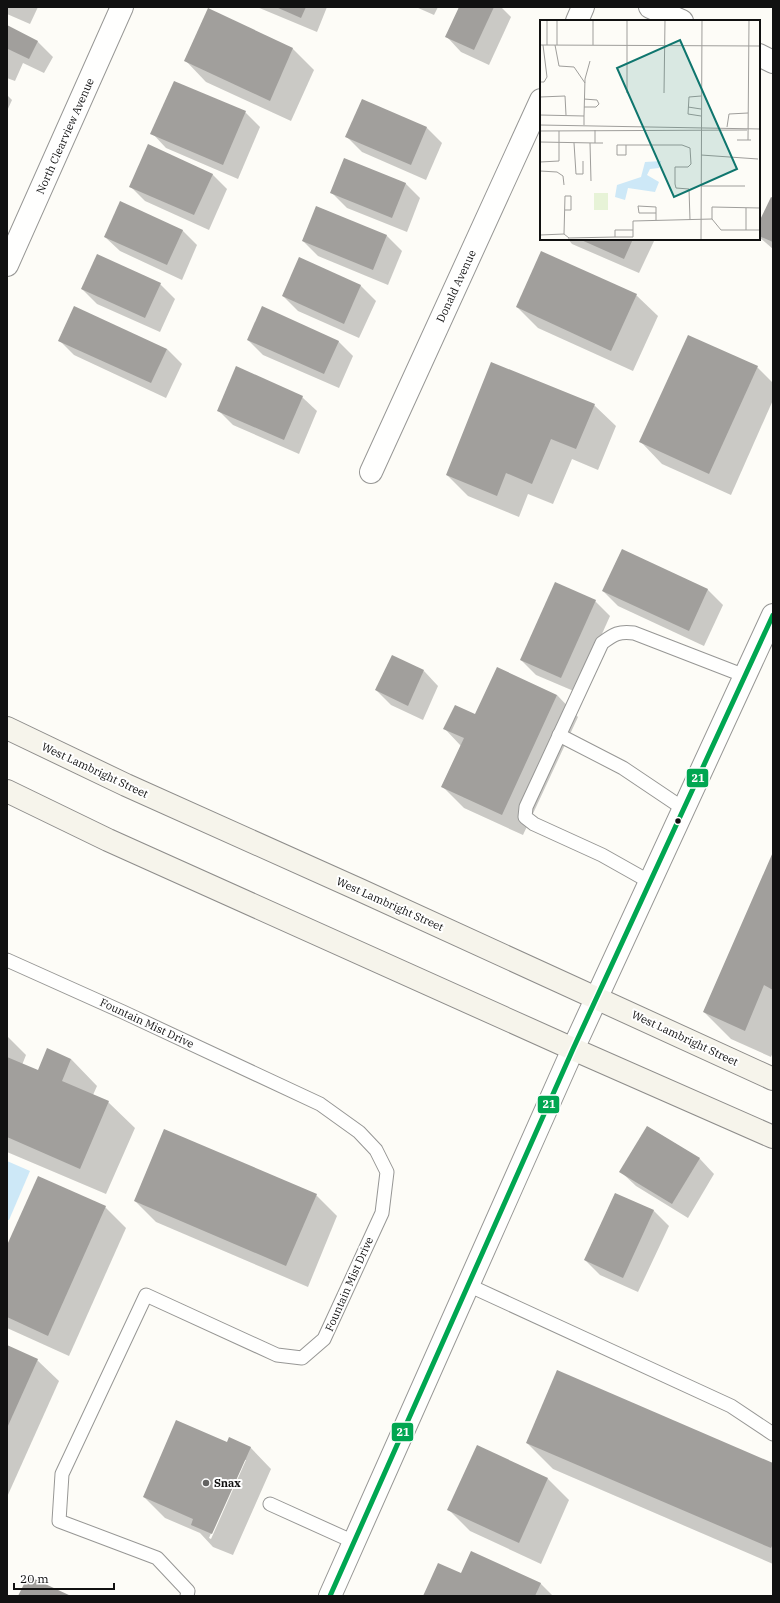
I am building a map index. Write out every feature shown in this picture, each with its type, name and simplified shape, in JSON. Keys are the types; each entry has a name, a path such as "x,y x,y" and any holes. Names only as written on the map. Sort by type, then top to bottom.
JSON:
{"main road":[{"name":"West Lambright Street","path":"7,728 126,785 773,1079"},
{"path":"7,791 108,840 573,1049 773,1137"}],"street":[{"name":"North Clearview Avenue","path":"7,265 122,7"},
{"path":"577,20 583,7"},
{"path":"650,7 680,20"},
{"path":"760,56 773,62"},
{"name":"Donald Avenue","path":"371,472 540,102"},
{"path":"330,1596 573,1049 773,615"}],"lane":[{"path":"650,882 602,855 534,824 525,817 526,807 559,735 602,643 611,636 622,631 634,633 745,676"},
{"path":"559,735 623,768 684,809"},
{"name":"Fountain Mist Drive","path":"7,960 123,1012 320,1104 359,1132 376,1150 387,1172 382,1213 324,1339 302,1358 277,1355 146,1295 62,1474 59,1521 157,1558 188,1591 188,1596"},
{"path":"468,1285 731,1406 773,1434"},
{"path":"270,1504 354,1542"}],"water":[{"path":"7,1161 30,1171 9,1220 7,1220"}],"building":[{"path":"276,7 306,7 301,18"},
{"path":"459,7 494,7 474,50 445,37"},
{"path":"208,8 293,48 270,101 184,61"},
{"path":"7,25 38,41 29,59 8,49 7,52"},
{"path":"174,81 246,111 223,165 150,134"},
{"path":"362,99 427,127 411,165 345,137"},
{"path":"148,144 213,174 194,215 129,187"},
{"path":"344,158 406,183 392,218 330,193"},
{"path":"771,197 773,198 773,242 760,236 760,220"},
{"path":"120,201 183,230 167,265 104,237"},
{"path":"316,206 387,235 373,270 302,241"},
{"path":"581,240 633,240 624,259"},
{"path":"541,251 637,294 611,351 516,307"},
{"path":"97,254 161,283 145,318 81,289"},
{"path":"299,257 361,285 344,324 282,296"},
{"path":"74,306 167,349 151,383 58,341"},
{"path":"262,306 339,341 324,374 247,340"},
{"path":"688,335 758,366 709,474 639,442"},
{"path":"491,362 595,404 576,449 551,439 532,484 506,473 497,496 446,475"},
{"path":"236,366 303,396 284,440 217,411"},
{"path":"622,549 708,589 689,631 602,591"},
{"path":"555,582 596,600 561,678 520,660"},
{"path":"392,655 424,670 408,706 375,690"},
{"path":"497,667 557,695 502,815 441,787 464,738 443,729 455,705 475,714"},
{"path":"773,852 773,990 764,985 745,1031 703,1012"},
{"path":"47,1048 71,1059 62,1081 109,1101 80,1169 7,1137 7,1057 38,1070"},
{"path":"647,1126 700,1158 672,1204 619,1172"},
{"path":"164,1129 317,1194 286,1266 134,1201"},
{"path":"38,1176 106,1206 48,1336 7,1317 7,1245"},
{"path":"615,1193 654,1210 623,1278 584,1260"},
{"path":"7,1345 38,1359 7,1428"},
{"path":"557,1370 773,1463 773,1544 771,1548 526,1443"},
{"path":"176,1420 227,1442 229,1437 251,1447 212,1534 191,1525 193,1519 143,1497"},
{"path":"477,1445 548,1478 519,1543 447,1510"},
{"path":"471,1551 541,1583 535,1596 423,1596 438,1563 461,1573"},
{"path":"28,1576 71,1596 18,1596"}],"transit line":[{"name":"21","path":"330,1596 573,1049 773,615"}],"place":[{"name":"Snax","path":"206,1483"}]}
